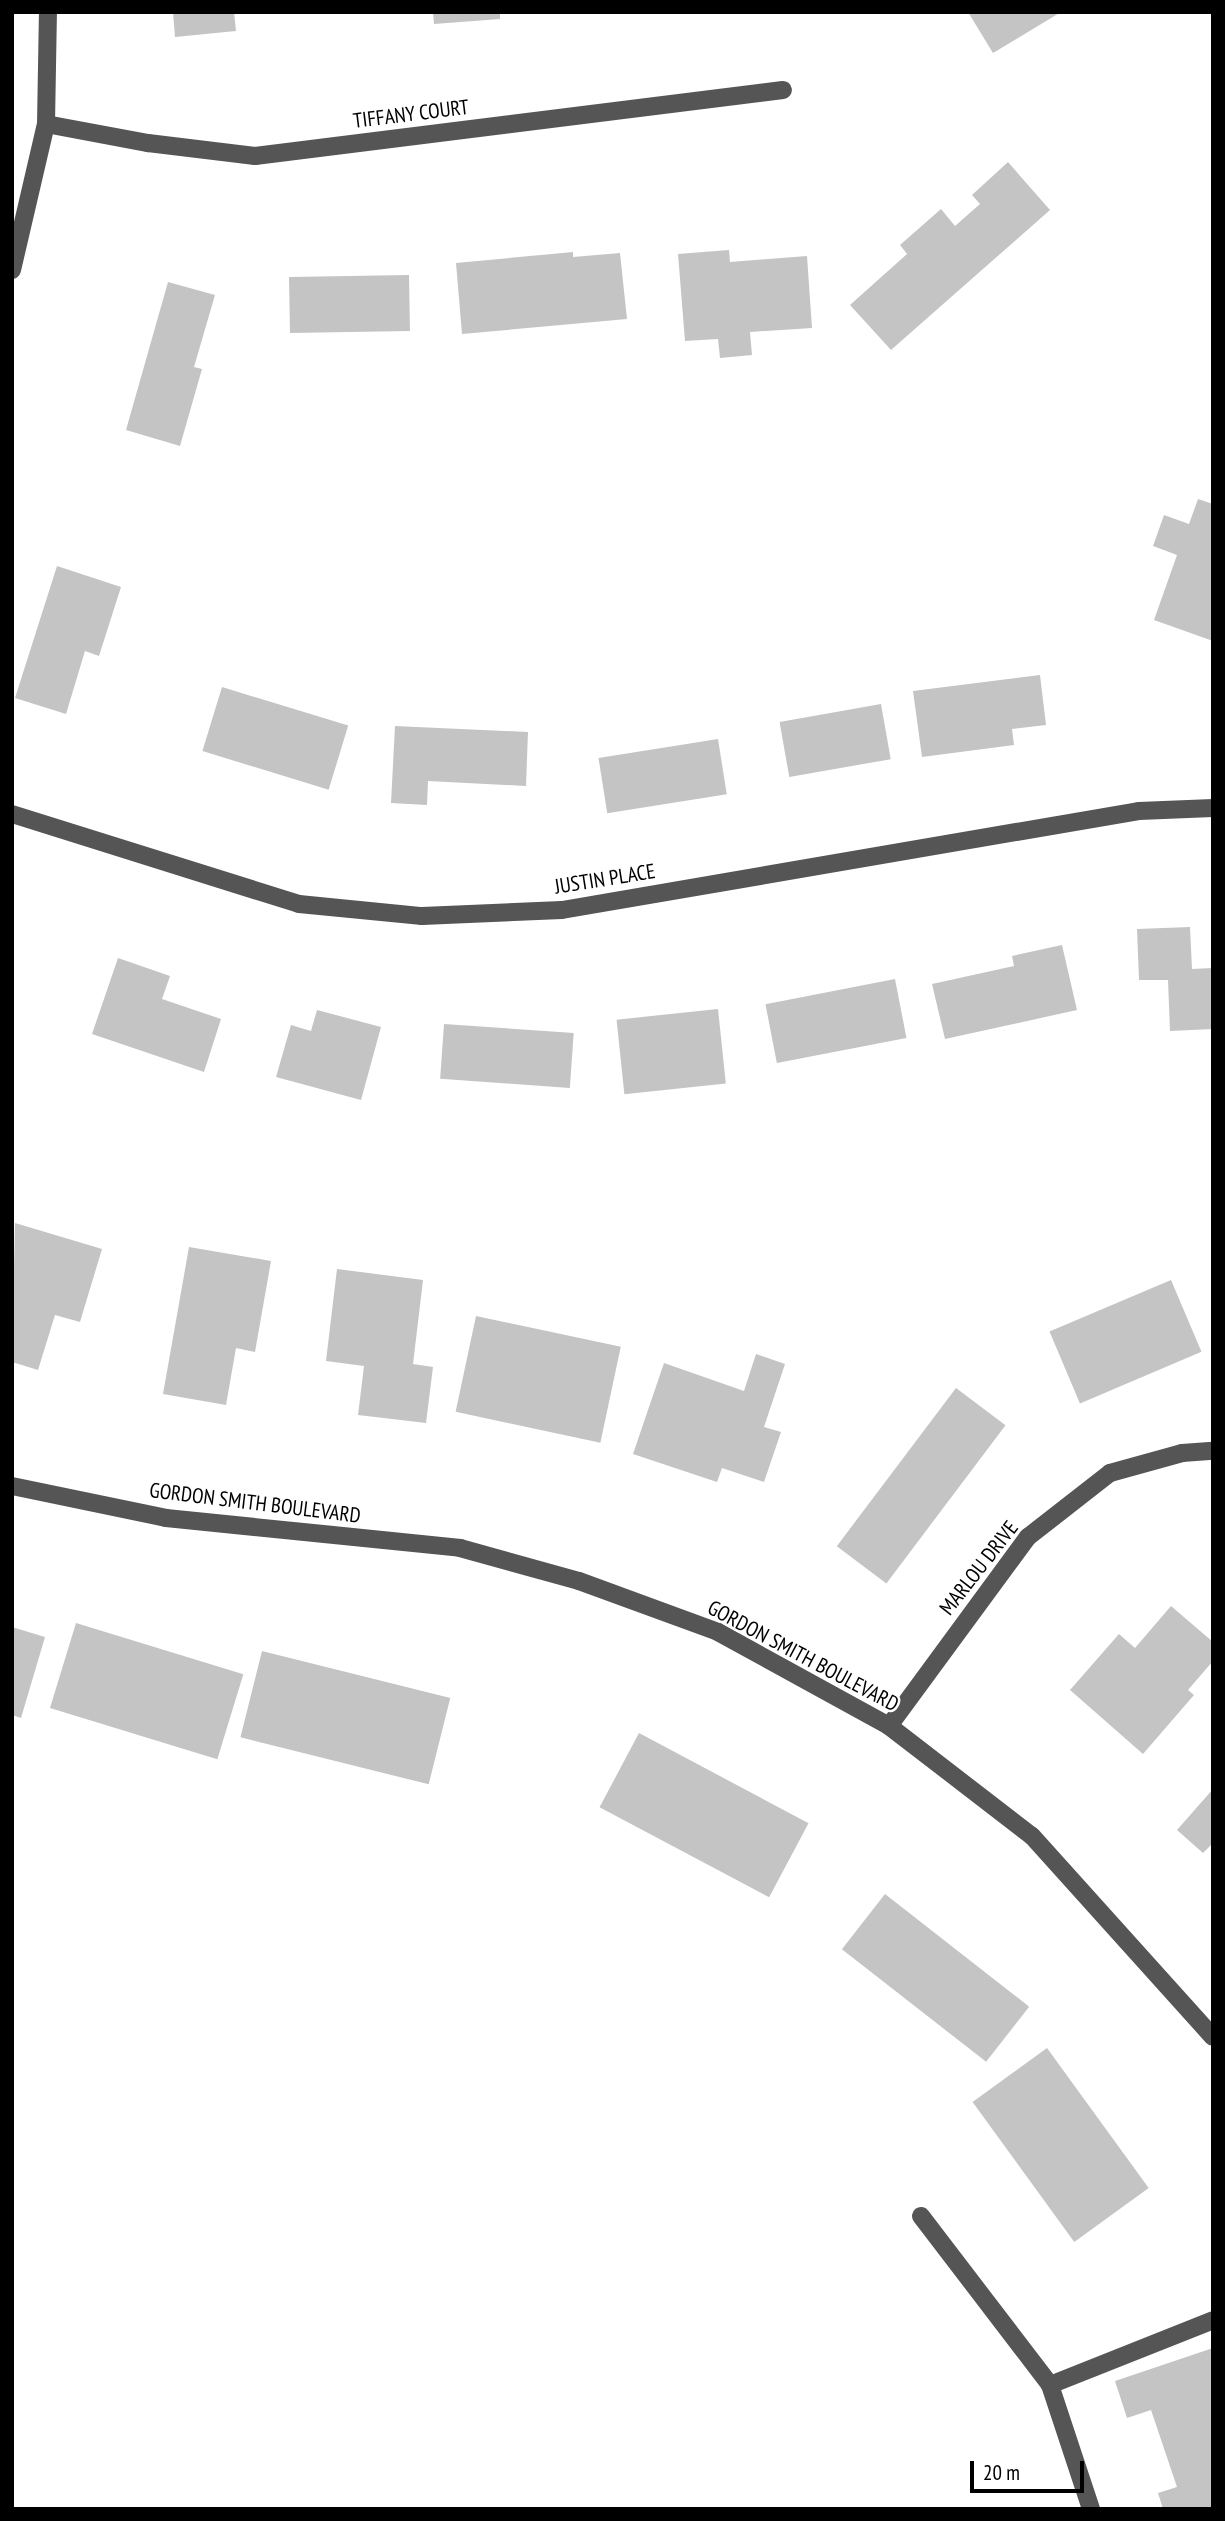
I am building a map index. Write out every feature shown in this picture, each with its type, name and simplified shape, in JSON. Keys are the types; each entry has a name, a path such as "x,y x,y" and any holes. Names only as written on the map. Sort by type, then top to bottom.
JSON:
{"street":[{"path":"12,270 46,124 48,12"},
{"name":"TIFFANY COURT","path":"46,124 148,144 255,156 783,90"},
{"name":"JUSTIN PLACE","path":"12,814 299,904 422,916 562,910 1139,811 1213,808"},
{"name":"MARLOU DRIVE","path":"889,1726 1028,1537 1110,1473 1182,1453 1213,1451"},
{"name":"GORDON SMITH BOULEVARD","path":"12,1486 166,1518 460,1548 579,1581 718,1632 889,1726 1032,1836 1213,2037"},
{"path":"921,2216 1050,2385 1091,2509"},
{"path":"1050,2385 1213,2320"}],"building":[{"path":"173,12 234,12 236,31 175,37"},
{"path":"433,12 500,12 500,19 434,24"},
{"path":"968,12 1061,12 993,53"},
{"path":"1008,162 1050,210 891,350 850,305 907,254 900,245 941,209 955,226 980,204 972,195"},
{"path":"729,250 730,262 807,256 812,328 750,332 752,355 720,358 718,339 685,341 678,254"},
{"path":"573,252 573,257 620,253 627,319 462,334 456,263"},
{"path":"409,275 410,331 290,333 289,277"},
{"path":"168,282 215,295 194,367 202,369 180,446 126,430"},
{"path":"1198,499 1213,504 1213,641 1154,620 1177,555 1153,546 1164,515 1189,524"},
{"path":"57,566 121,587 99,656 85,651 66,714 15,698"},
{"path":"1040,675 1046,725 1012,729 1014,745 922,757 913,691"},
{"path":"222,687 348,726 329,790 202,751"},
{"path":"881,704 891,759 789,777 780,722"},
{"path":"395,726 528,732 526,786 428,781 427,805 391,803"},
{"path":"718,739 727,794 607,813 598,758"},
{"path":"1190,927 1192,969 1213,968 1213,1029 1170,1031 1168,980 1139,980 1137,929"},
{"path":"1062,945 1077,1010 945,1039 932,984 1014,966 1012,956"},
{"path":"118,958 170,976 162,999 221,1019 204,1072 92,1034"},
{"path":"895,979 906,1038 777,1063 765,1004"},
{"path":"718,1009 726,1084 624,1094 617,1020"},
{"path":"317,1010 381,1027 361,1100 276,1077 291,1025 311,1031"},
{"path":"444,1024 574,1033 570,1088 440,1079"},
{"path":"15,1223 102,1249 80,1322 55,1315 38,1370 12,1362"},
{"path":"189,1247 271,1261 255,1352 236,1348 226,1405 163,1394"},
{"path":"337,1269 423,1280 413,1364 433,1367 426,1423 358,1415 364,1366 326,1361"},
{"path":"1171,1280 1201,1352 1080,1403 1049,1332"},
{"path":"476,1316 621,1347 600,1443 456,1412"},
{"path":"756,1354 785,1364 764,1427 781,1432 764,1482 722,1468 717,1482 633,1454 664,1363 744,1391"},
{"path":"956,1388 1006,1425 886,1583 837,1546"},
{"path":"1171,1606 1213,1642 1213,1661 1188,1690 1194,1695 1143,1754 1070,1690 1119,1634 1135,1648"},
{"path":"76,1623 243,1674 217,1759 50,1708"},
{"path":"12,1627 45,1637 21,1718 12,1715"},
{"path":"262,1651 450,1698 429,1784 240,1737"},
{"path":"639,1733 809,1823 769,1897 600,1807"},
{"path":"1213,1789 1213,1843 1203,1853 1177,1830"},
{"path":"885,1894 1029,2007 986,2062 842,1949"},
{"path":"1047,2048 1149,2188 1074,2242 973,2102"},
{"path":"1213,2348 1213,2509 1163,2509 1158,2493 1177,2487 1151,2410 1127,2418 1115,2381"}]}
